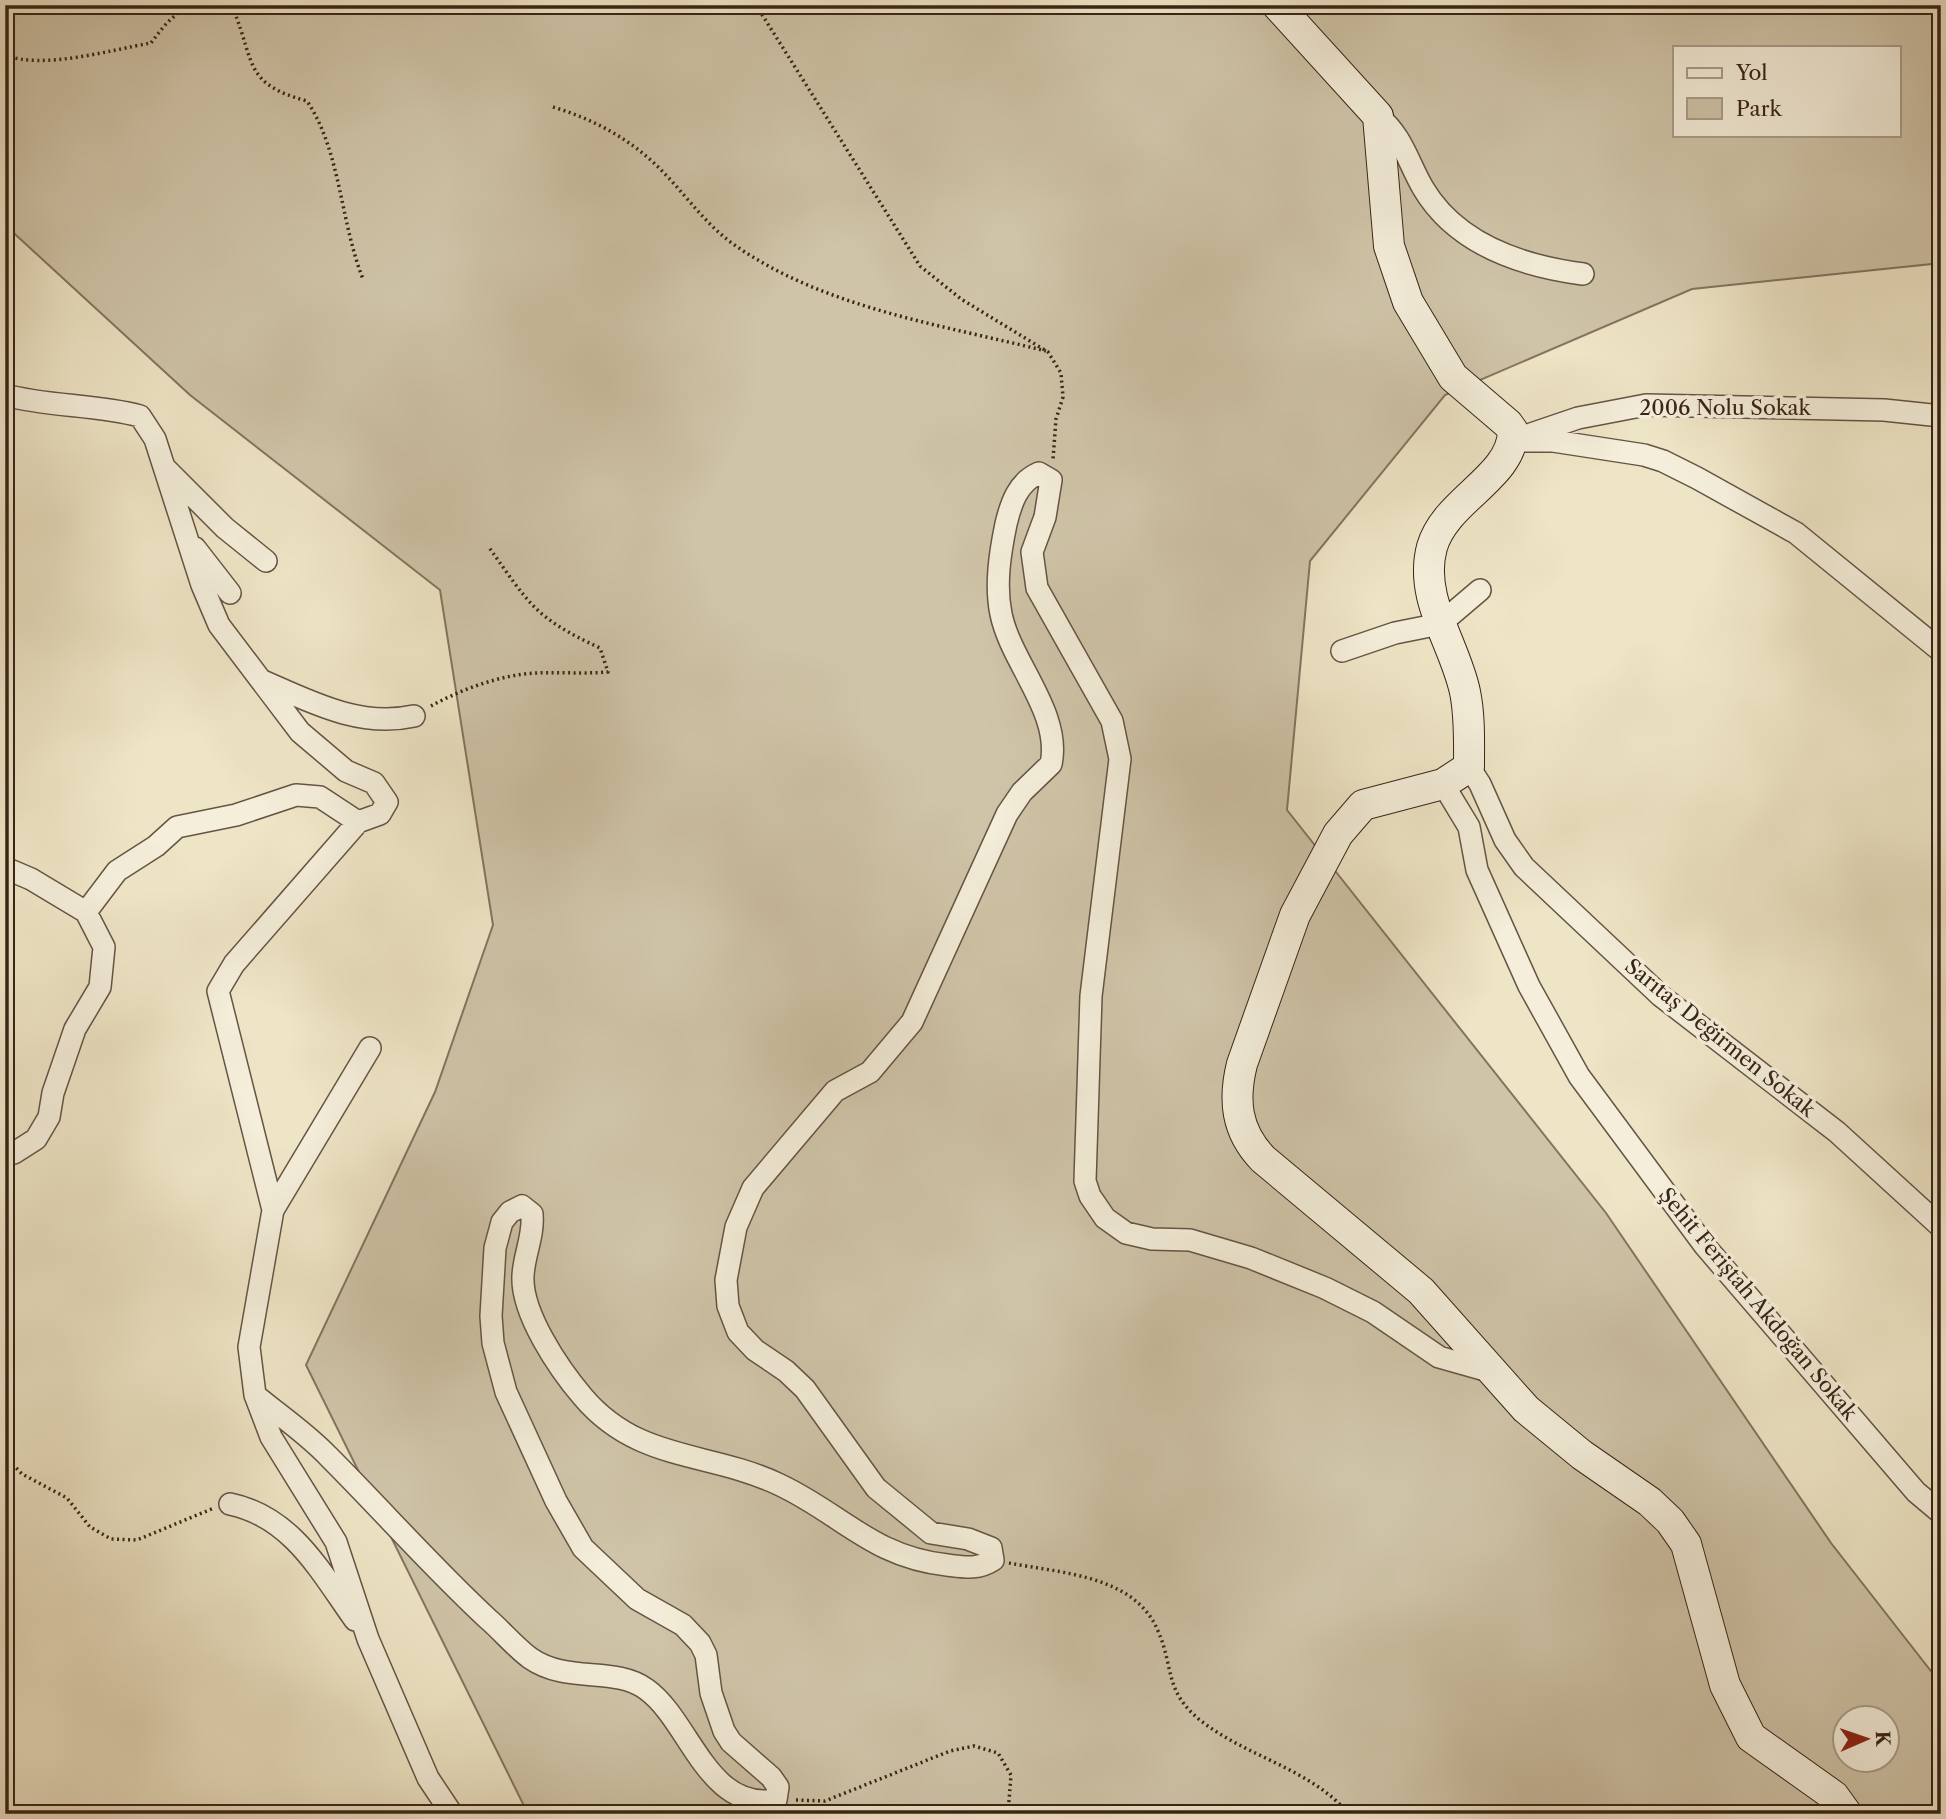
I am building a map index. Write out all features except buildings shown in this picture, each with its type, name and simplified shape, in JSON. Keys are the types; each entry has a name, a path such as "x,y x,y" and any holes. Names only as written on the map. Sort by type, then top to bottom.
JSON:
{"street":[{"path":"1277,5 1378,116 1395,131 1425,191 1440,212 1482,243 1527,264 1583,274"},
{"path":"1378,116 1389,246 1408,302 1453,377 1513,431 1513,442 1507,459 1457,506 1433,546 1432,592 1440,624 1455,656 1465,693 1469,767 1443,784 1363,805 1338,834 1295,915 1242,1064 1236,1089 1237,1110 1250,1146 1421,1291 1526,1409 1582,1455 1650,1502 1670,1521 1686,1544 1725,1685 1751,1737 1834,1796 1847,1814"},
{"path":"5,395 40,404 106,407 140,416 155,439 219,625 300,732 346,771 374,783 387,802 380,814 358,822 233,964 218,991 273,1210"},
{"name":"2006 Nolu Sokak","path":"1513,442 1578,418 1646,405 1884,410 1941,416"},
{"path":"1513,442 1553,441 1644,456 1686,472 1796,533 1941,651"},
{"path":"165,467 225,528 266,561"},
{"path":"255,1395 326,1453 456,1589 531,1658 560,1672 637,1683 657,1699 701,1762 719,1780 751,1799 764,1802 776,1800 778,1787 771,1777 731,1742 724,1731 711,1693 706,1655 700,1643 683,1625 637,1599 592,1558 568,1525 506,1392 493,1343 491,1316 497,1234 510,1212 522,1206 532,1214 531,1239 523,1275 531,1316 577,1389 613,1427 649,1445 776,1483 868,1541 905,1558 969,1567 982,1567 993,1560 991,1548 968,1539 932,1533 876,1488 805,1389 786,1371 755,1350 738,1332 729,1306 726,1280 736,1227 753,1188 835,1091 870,1072 912,1021 1007,814 1022,792 1051,764 1053,738 1002,617 998,591 1004,538 1013,500 1027,478 1039,473 1051,480 1045,517 1032,552 1037,588 1109,715 1120,759 1091,996 1085,1181 1090,1196 1105,1218 1126,1233 1152,1239 1190,1240 1251,1258 1325,1288 1373,1312 1439,1357 1492,1372"},
{"path":"187,538 230,593"},
{"path":"1342,651 1395,634 1440,624 1480,590"},
{"path":"261,680 315,704 365,718 389,721 414,716"},
{"name":"Sarıtaş Değirmen Sokak","path":"1469,767 1480,784 1505,840 1524,867 1661,996 1837,1132 1941,1227"},
{"name":"Şehit Feriştah Akdoğan Sokak","path":"1443,784 1469,827 1477,870 1529,986 1579,1076 1705,1246 1916,1492 1941,1513"},
{"path":"86,912 117,871 156,846 177,827 236,815 296,795 320,797 358,822"},
{"path":"5,868 31,879 86,912 104,947 100,987 75,1029 53,1093 49,1117 36,1139 14,1153 5,1154"},
{"path":"370,1048 273,1210 249,1348 255,1395 271,1437 336,1542 368,1639 428,1778 452,1814"},
{"path":"230,1504 254,1509 277,1523 296,1541 368,1639"}],"path":[{"path":"5,55 21,61 48,59 151,43 166,23 186,8 196,5"},
{"path":"219,5 234,11 249,58 260,80 282,94 307,100 322,123 345,225 363,279"},
{"path":"756,5 920,266 961,299 1048,352 1061,373 1063,397 1056,419 1051,480"},
{"path":"553,107 577,114 623,138 663,172 715,230 781,272 852,301 1048,352"},
{"path":"414,716 459,691 509,678 534,673 608,672 600,648 552,625 532,608 488,546"},
{"path":"5,1456 22,1474 67,1499 90,1527 111,1539 137,1540 183,1524 204,1511 230,1504"},
{"path":"993,1560 1102,1581 1125,1593 1146,1609 1159,1631 1171,1682 1183,1704 1202,1721 1316,1785 1349,1814"},
{"path":"776,1800 825,1801 950,1751 974,1745 998,1753 1011,1775 1008,1814"}],"green space":[{"path":"5,5 1941,5 1941,263 1692,289 1445,395 1310,561 1287,810 1606,1213 1831,1543 1941,1684 1941,1814 528,1814 306,1365 435,1092 493,925 440,590 190,395 5,225"}]}
